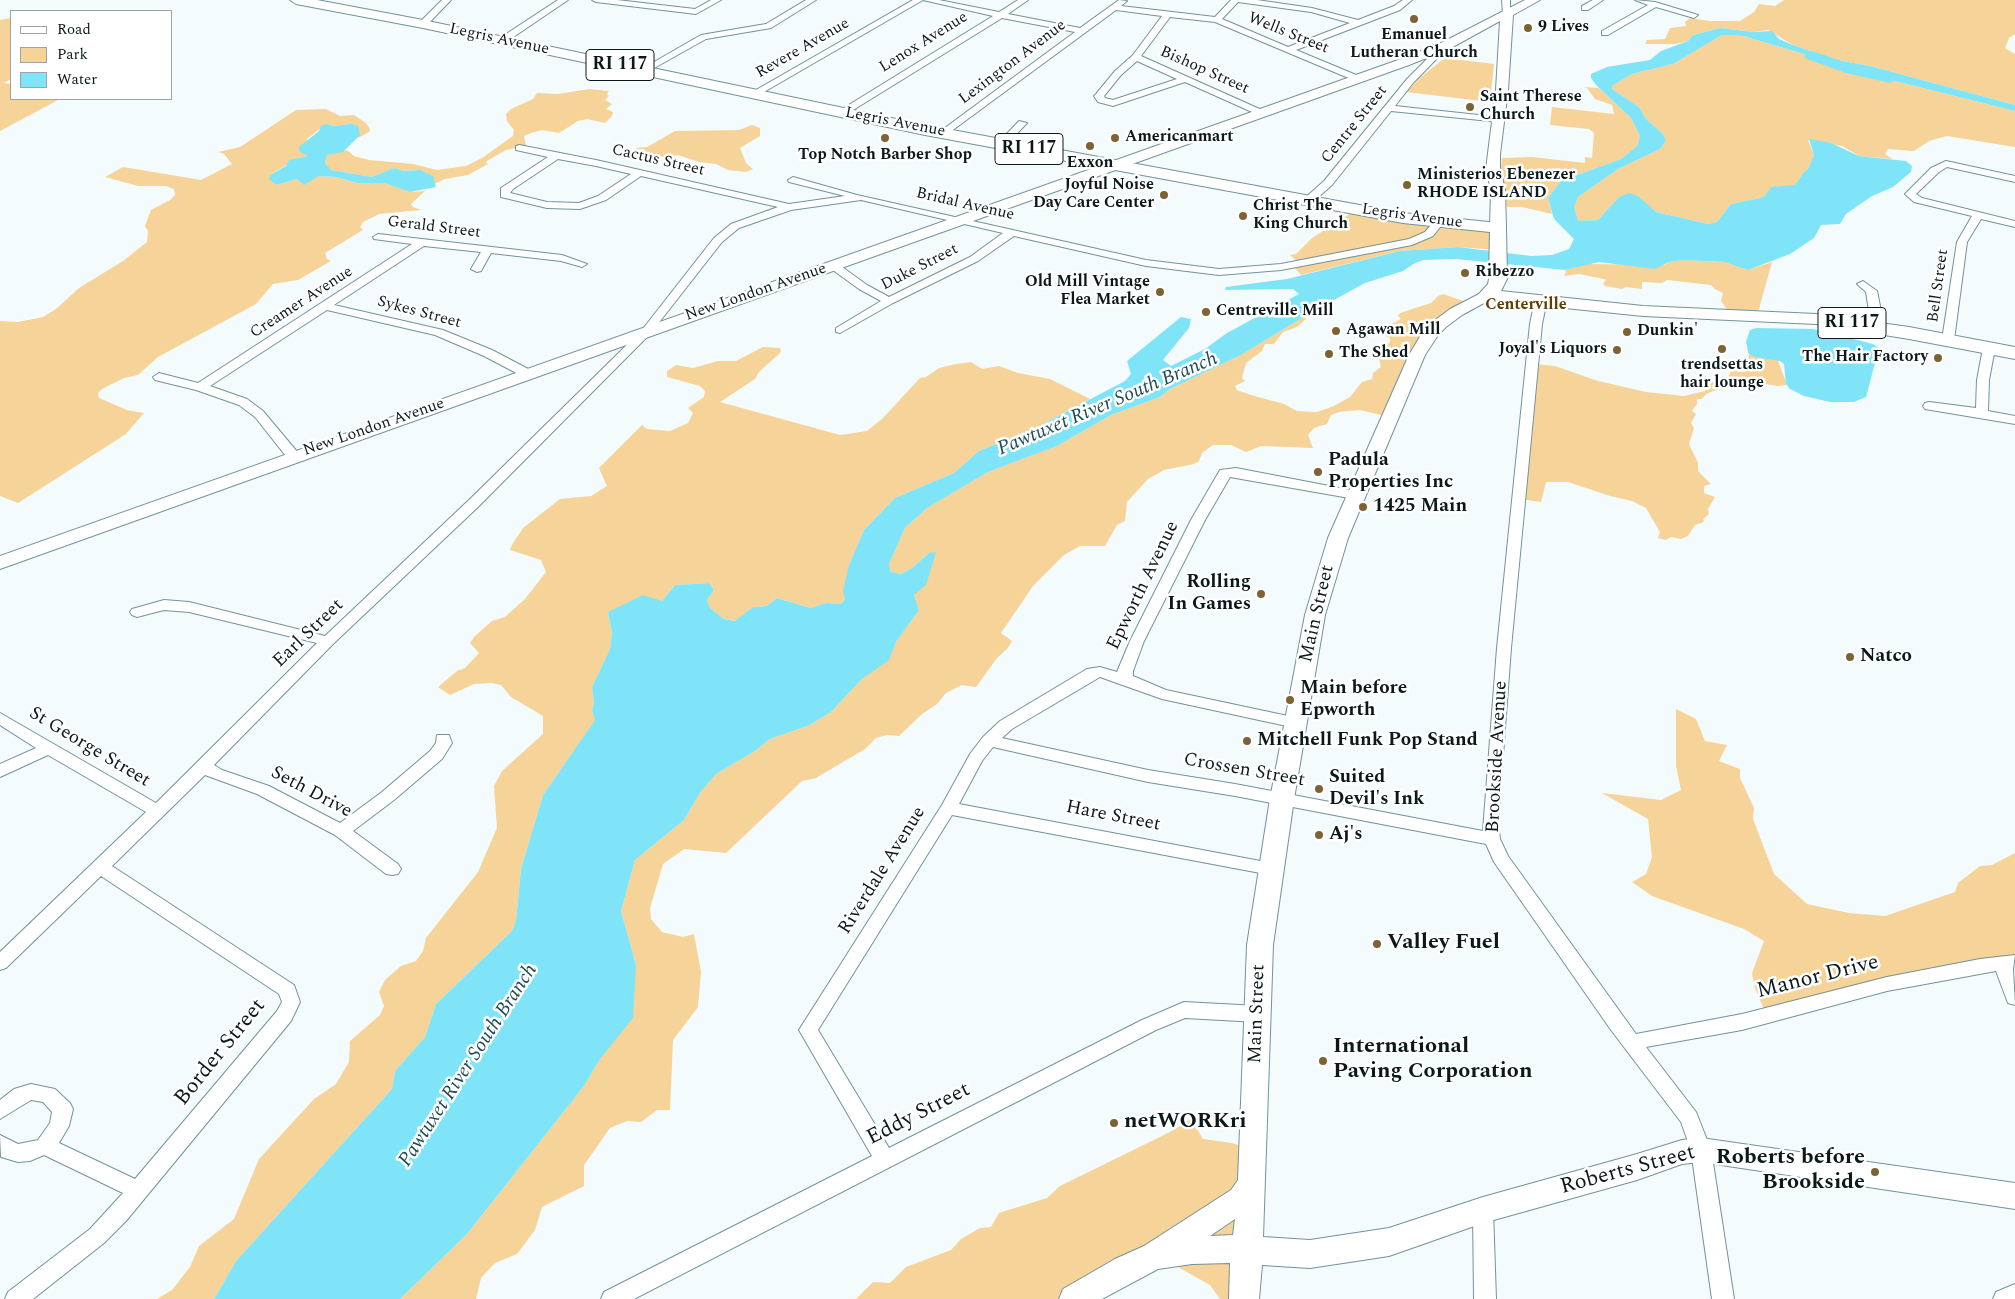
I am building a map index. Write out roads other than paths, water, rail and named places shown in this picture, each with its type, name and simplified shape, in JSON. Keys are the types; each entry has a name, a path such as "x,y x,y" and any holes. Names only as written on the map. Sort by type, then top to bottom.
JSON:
{"main road":[{"name":"Legris Avenue","path":"296,0 503,40 944,133 1403,218 1439,222 1498,235"},
{"path":"1487,295 1496,286 1498,273 1498,190 1493,168 1497,120 1502,90 1506,7 1534,0"},
{"name":"New London Avenue","path":"0,563 1358,79 1445,46 1506,7"},
{"path":"1498,273 1519,292 1548,301"},
{"name":"RI 117","path":"1487,295 1650,311 1816,319 1874,327 2015,353"},
{"name":"Main Street","path":"1244,1299 1253,1173 1260,945 1270,869 1315,615 1338,538 1354,495 1417,355 1431,332 1456,312 1487,295"},
{"name":"Roberts Street","path":"1155,1256 1192,1250 1247,1250 1288,1254 1336,1252 1389,1242 1483,1210 1637,1167 1682,1152 1701,1150 2015,1196"},
{"path":"1074,1299 1126,1269 1155,1256 1241,1199 1253,1173"}],"street":[{"path":"423,24 447,0"},
{"path":"503,40 564,0"},
{"path":"596,0 696,12 716,0"},
{"path":"644,70 704,37 768,26 812,0"},
{"name":"Revere Avenue","path":"754,94 918,0"},
{"path":"927,0 1081,31"},
{"name":"Lenox Avenue","path":"842,113 1024,0"},
{"name":"Lexington Avenue","path":"944,133 1081,31 1116,8 1124,0"},
{"path":"1217,20 1237,0 1312,10 1359,23"},
{"path":"1287,50 1396,8 1408,0"},
{"path":"1585,8 1599,0"},
{"path":"1639,0 1694,15"},
{"path":"1605,33 1655,4"},
{"name":"Wells Street","path":"1116,8 1217,20 1358,79"},
{"path":"1169,13 1136,57 1118,73 1098,96 1107,102 1113,103 1186,80"},
{"name":"Centre Street","path":"1309,200 1328,183 1410,81 1445,46"},
{"name":"Bishop Street","path":"1136,57 1261,113"},
{"path":"1388,108 1497,120"},
{"path":"1002,144 1022,124"},
{"name":"Cactus Street","path":"519,148 789,207"},
{"path":"557,155 505,190 506,195 547,205 580,206 602,198 640,173"},
{"path":"2015,179 1946,164 1935,170 1910,194 1918,200 2015,224"},
{"path":"793,180 861,197"},
{"name":"Bridal Avenue","path":"646,332 726,232 749,220 789,207 861,197 957,221 1146,263 1219,272 1255,271 1412,242 1429,234 1439,222"},
{"name":"Bell Street","path":"1948,340 1964,237 1978,215"},
{"name":"Duke Street","path":"840,330 889,301 974,259 1012,232"},
{"name":"Gerald Street","path":"378,237 420,244 562,258 582,264"},
{"name":"Creamer Avenue","path":"200,387 420,244"},
{"name":"Gerald Street","path":"477,269 487,251"},
{"path":"834,266 864,287 889,301"},
{"path":"1863,284 1870,291 1875,311 1874,327"},
{"name":"Brookside Avenue","path":"1548,301 1536,324 1504,648 1490,824 1492,839 1500,858 1689,1118 1701,1150 1723,1299"},
{"name":"Sykes Street","path":"325,306 438,332 488,353 528,374"},
{"name":"Earl Street","path":"0,963 204,766 328,641 467,510 646,332"},
{"path":"1982,414 1983,380 1989,348"},
{"path":"159,377 200,387 243,402 259,414 294,457"},
{"path":"1929,406 2015,420"},
{"name":"Epworth Avenue","path":"1296,723 1162,694 1126,679 1125,671 1137,641 1198,520 1225,474 1236,472 1354,495"},
{"path":"137,612 164,605 189,607 328,641"},
{"name":"Riverdale Avenue","path":"884,1159 808,1030 948,808 976,758 989,741 1020,716 1092,674 1100,672 1126,679"},
{"name":"St George Street","path":"0,718 112,787 157,811"},
{"path":"341,831 388,796 436,755 444,743 443,739"},
{"name":"Crossen Street","path":"989,741 1148,776 1282,799 1492,839"},
{"path":"0,771 50,748"},
{"name":"Seth Drive","path":"204,766 216,774 263,790 341,831 392,869"},
{"name":"Hare Street","path":"948,808 1270,869"},
{"name":"Border Street","path":"16,1299 97,1236 284,1016 291,1002 286,990 99,866"},
{"path":"2008,963 2015,998"},
{"name":"Manor Drive","path":"1633,1042 1742,1022 1887,984 1980,966 2008,963"},
{"name":"Eddy Street","path":"612,1299 1149,1025 1184,1010 1258,1014"},
{"path":"0,1111 11,1101 31,1092 48,1095 63,1109 58,1126 45,1146 30,1152 18,1153 8,1151 0,1144"},
{"path":"45,1146 137,1190"},
{"path":"1483,1210 1485,1299"},
{"path":"2004,1299 2015,1294"}],"water":[{"path":"1720,28 1753,32 1772,31 1779,39 1832,59 1870,66 2015,105 2015,111 1891,80 1743,36 1722,35 1673,64 1632,74 1612,86 1612,89 1639,107 1646,119 1663,134 1666,141 1660,149 1618,169 1578,197 1574,207 1578,221 1598,220 1619,197 1629,193 1638,196 1656,212 1708,224 1717,222 1731,204 1765,196 1771,187 1795,185 1808,169 1814,155 1809,139 1831,143 1859,156 1906,161 1912,166 1911,172 1893,187 1872,196 1846,214 1840,224 1821,225 1814,238 1790,254 1748,270 1724,262 1684,260 1669,262 1655,269 1599,262 1565,270 1456,259 1424,260 1415,263 1403,271 1365,283 1334,300 1319,299 1304,317 1239,356 1170,389 1160,397 1111,415 1057,446 988,472 927,508 905,528 889,564 891,572 901,574 912,568 929,553 936,552 926,585 914,595 919,610 896,642 889,660 862,679 831,712 810,725 770,739 755,751 716,774 700,793 684,820 635,860 621,911 636,965 633,1018 600,1059 584,1086 467,1234 400,1299 214,1299 236,1261 392,1089 395,1071 425,1037 436,1004 512,931 516,921 521,869 543,795 595,720 592,710 594,703 592,687 610,649 612,633 608,612 643,595 662,601 675,585 709,583 714,590 707,600 710,608 724,619 735,621 753,607 767,606 777,598 810,608 826,603 841,604 845,599 843,591 849,565 864,530 895,498 954,473 979,451 1041,425 1125,381 1131,374 1127,361 1181,317 1191,319 1189,328 1163,360 1171,366 1205,349 1227,333 1299,294 1293,289 1225,290 1226,287 1287,279 1400,251 1458,247 1531,256 1552,255 1569,249 1574,239 1554,219 1548,198 1561,181 1621,159 1637,146 1640,136 1631,118 1597,86 1591,78 1591,74 1607,67 1650,60 1661,51 1688,41 1693,35"},
{"path":"326,124 333,126 351,124 358,126 360,135 343,152 327,155 325,163 331,170 372,177 394,168 404,171 420,170 433,176 436,187 410,192 384,183 357,183 336,177 319,176 304,185 297,179 277,185 269,179 270,175 286,166 289,160 308,156 299,151 299,147 319,131 321,126"},
{"path":"1756,328 1813,329 1873,344 1879,348 1866,397 1854,402 1830,402 1804,396 1790,389 1786,384 1784,364 1780,361 1755,357 1749,354 1746,342 1750,330"}],"waterway":[{"name":"Pawtuxet River South Branch","path":"1812,56 1852,70 1890,78"}],"place":[{"name":"Emanuel Lutheran Church","path":"1414,19"},
{"name":"9 Lives","path":"1528,28"},
{"name":"Saint Therese Church","path":"1470,107"},
{"name":"Top Notch Barber Shop","path":"885,138"},
{"name":"Americanmart","path":"1115,138"},
{"name":"Exxon","path":"1090,146"},
{"name":"Ministerios Ebenezer RHODE ISLAND","path":"1407,185"},
{"name":"Joyful Noise Day Care Center","path":"1164,195"},
{"name":"Christ The King Church","path":"1243,216"},
{"name":"Ribezzo","path":"1465,273"},
{"name":"Old Mill Vintage Flea Market","path":"1160,292"},
{"name":"Centreville Mill","path":"1206,312"},
{"name":"Agawan Mill","path":"1336,331"},
{"name":"Dunkin'","path":"1627,332"},
{"name":"trendsettas hair lounge","path":"1722,349"},
{"name":"Joyal's Liquors","path":"1617,350"},
{"name":"The Shed","path":"1329,354"},
{"name":"The Hair Factory","path":"1938,358"},
{"name":"Padula Properties Inc","path":"1318,472"},
{"name":"1425 Main","path":"1363,507"},
{"name":"Rolling In Games","path":"1261,594"},
{"name":"Natco","path":"1850,657"},
{"name":"Main before Epworth","path":"1290,700"},
{"name":"Mitchell Funk Pop Stand","path":"1247,741"},
{"name":"Suited Devil's Ink","path":"1319,789"},
{"name":"Aj's","path":"1319,835"},
{"name":"Valley Fuel","path":"1377,944"},
{"name":"International Paving Corporation","path":"1323,1061"},
{"name":"netWORKri","path":"1114,1123"},
{"name":"Roberts before Brookside","path":"1875,1172"}],"district":[{"name":"Centerville","path":"1526,306"}]}
